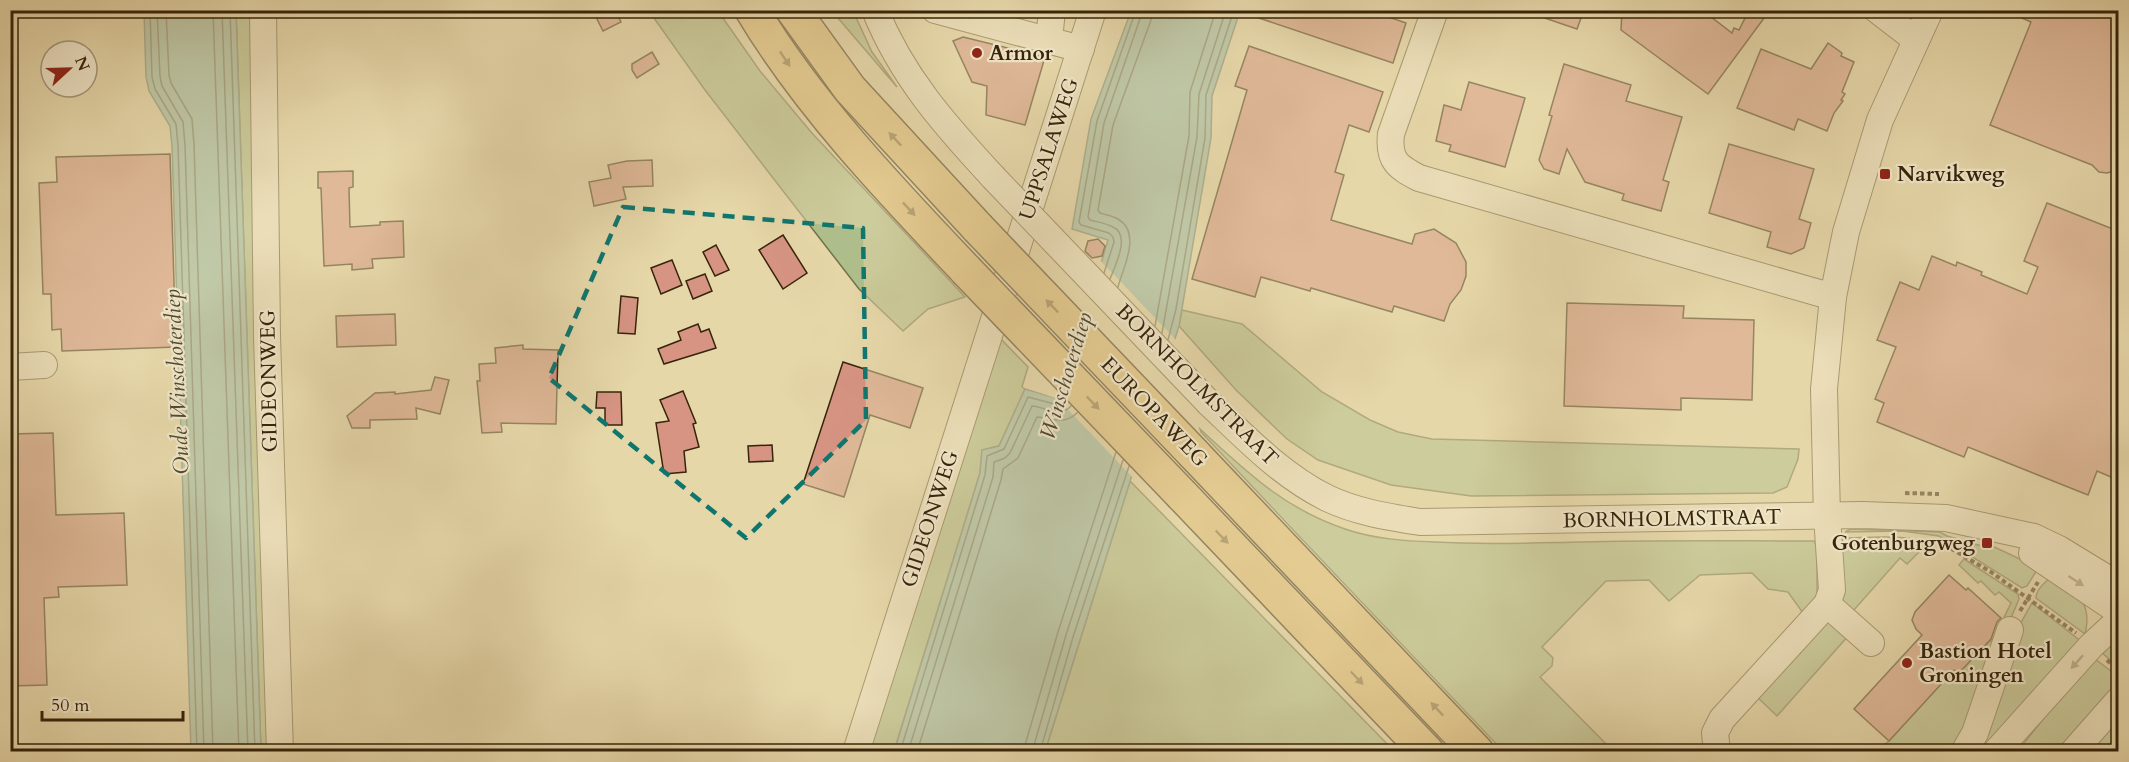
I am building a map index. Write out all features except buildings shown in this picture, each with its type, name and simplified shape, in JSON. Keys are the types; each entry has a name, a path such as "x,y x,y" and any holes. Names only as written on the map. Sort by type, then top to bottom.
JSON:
{"highway":[{"name":"EUROPAWEG","path":"752,10 795,75 903,203 1427,752"},
{"name":"EUROPAWEG","path":"794,10 850,89 978,228 1477,752"}],"street":[{"name":"GIDEONWEG","path":"263,10 267,336 280,752"},
{"name":"BORNHOLMSTRAAT","path":"875,10 894,51 926,101 993,177 1209,403 1269,459 1300,483 1329,499 1360,510 1420,522 1884,515 1946,518 2034,537 2059,549 2118,585"},
{"path":"935,10 1081,49"},
{"path":"1049,40 1052,10"},
{"name":"UPPSALAWEG","path":"1004,287 1093,10"},
{"path":"1435,10 1391,134 1389,147 1397,167 1419,178 1833,297"},
{"path":"1877,10 1916,40"},
{"path":"1717,752 1715,733 1722,719 1827,604 1832,590 1827,516 1824,389 1833,297 1845,232 1880,120 1930,10"},
{"name":"GIDEONWEG","path":"856,752 1004,287"},
{"path":"10,367 44,365"},
{"name":"BORNHOLMSTRAAT","path":"1991,528 2050,564 2118,611"},
{"path":"1827,604 1871,643"},
{"path":"1996,752 2091,646 2118,621"},
{"path":"1964,752 1975,733 2010,630"},
{"path":"2073,752 2118,701"}],"path":[{"path":"2110,752 2118,743"}],"highlighted area":[{"path":"623,207 863,228 866,420 746,538 549,378"}],"green space":[{"path":"236,11 251,11 273,751 261,751"},
{"path":"649,11 718,11 760,71 811,132 965,297 928,309 903,331 859,289 705,90"},
{"path":"832,11 853,11 872,52 897,87"},
{"path":"1182,310 1242,324 1322,392 1370,420 1398,432 1432,439 1799,449 1798,459 1787,487 1773,493 1471,496 1391,485 1318,460 1287,439 1236,390 1179,326"},
{"path":"998,336 1028,367 1022,387 1025,389 999,446 982,450 980,473 894,751 866,752"},
{"path":"1200,429 1250,474 1284,499 1303,511 1345,529 1401,540 1508,544 1814,541 1817,546 1816,598 1803,613 1788,592 1768,589 1752,573 1700,575 1669,601 1649,580 1606,581 1542,647 1553,658 1552,666 1540,677 1613,751 1503,751"},
{"path":"1130,481 1394,751 1045,752"},
{"path":"1851,529 1940,532 1985,547 1986,543 2024,561 2037,570 2027,586 2022,588 1939,536 1902,531 1845,532"},
{"path":"1898,537 1927,544 1907,564 1900,558 1853,611 1842,602 1840,597 1840,540 1843,538"},
{"path":"1964,559 2018,594 2019,599 1955,751 1878,752 1877,750 1889,741 1954,670 1958,673 1995,636 2011,603 1999,592 1995,595 1981,581 1978,583 1959,565"},
{"path":"2053,576 2081,599 2087,614 2085,634 2036,598 2040,588"},
{"path":"2032,603 2082,642 1987,751 1973,752 2018,628"},
{"path":"1827,618 1849,635 1777,716 1756,696"},
{"path":"2118,641 2118,667 2099,650"},
{"path":"2095,659 2116,675 2118,688 2062,751 2017,752 2063,694"},
{"path":"2118,710 2118,735 2103,751 2081,752"}],"water":[{"path":"144,11 236,11 261,751 191,751 172,146 170,126 149,91 146,77"},
{"path":"1131,11 1240,11 1212,96 1211,138 1179,326 1045,751 894,752 980,473 982,450 999,446 1025,389 1059,399 1061,397 1108,240 1072,229 1091,119"}],"pier":[{"path":"1099,259 1177,341 1134,479 1058,399 1023,387 1058,396"}],"place":[{"name":"Armor","path":"977,53"},
{"name":"Narvikweg","path":"1885,174"},
{"name":"Gotenburgweg","path":"1987,543"},
{"name":"Bastion Hotel Groningen","path":"1907,663"}],"water label":[{"name":"Winschoterdiep","path":"1066,376"},
{"name":"Oude Winschoterdiep","path":"177,382"}]}
